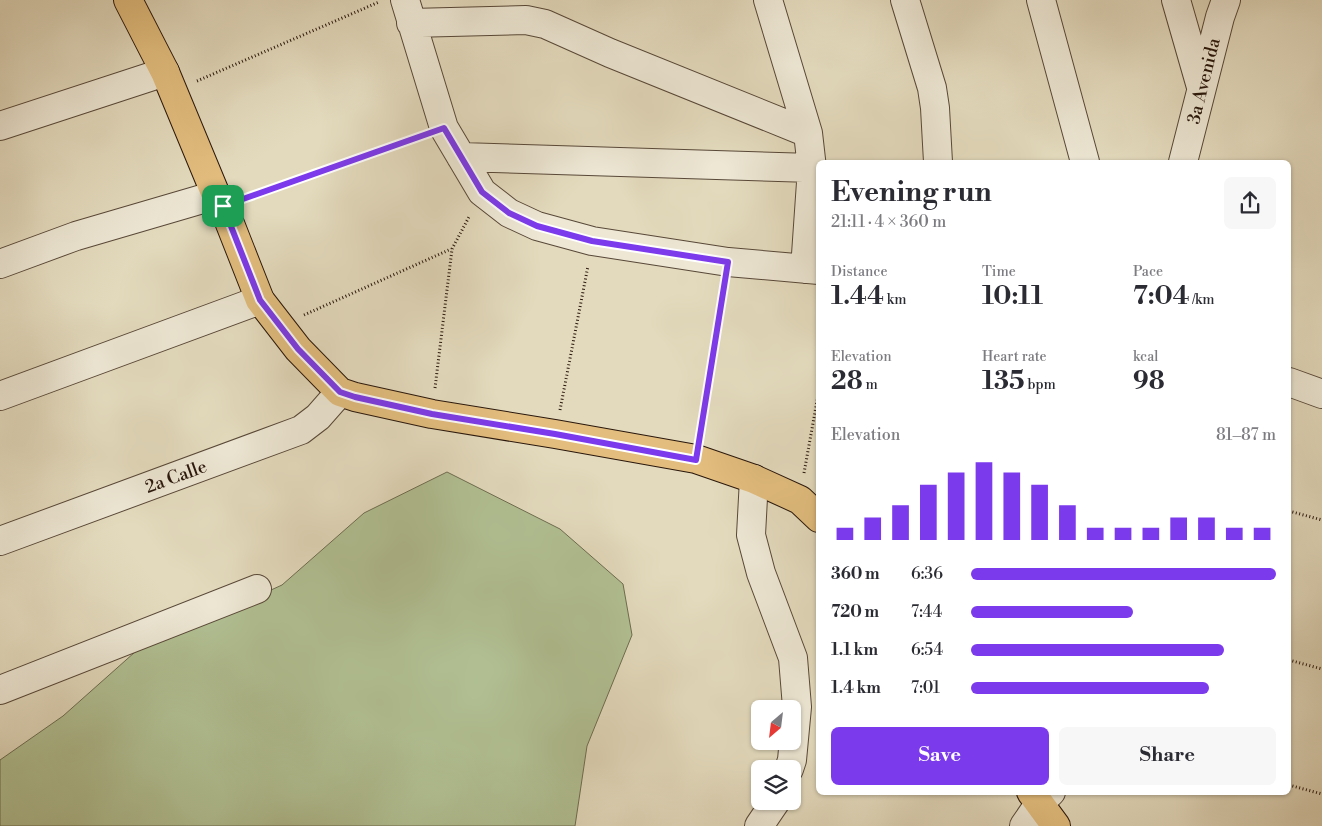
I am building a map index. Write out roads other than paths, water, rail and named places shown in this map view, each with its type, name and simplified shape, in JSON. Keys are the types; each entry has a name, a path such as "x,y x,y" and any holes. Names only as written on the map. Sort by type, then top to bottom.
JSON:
{"main road":[{"path":"128,0 169,81 260,300 298,349 340,392 432,414 696,460 754,479 809,509"},
{"path":"1036,804 1056,826"}],"street":[{"path":"768,0 808,133 812,168 812,269 728,262 592,241 537,226 509,213 482,192 444,128 408,11 526,20 546,24 610,53 808,133"},
{"path":"905,0 932,88 938,160"},
{"path":"1041,0 1084,160"},
{"path":"1176,0 1202,88"},
{"name":"3a Avenida","path":"1184,160 1226,0"},
{"path":"0,126 169,81"},
{"path":"461,157 812,168"},
{"path":"0,264 76,236 220,200"},
{"path":"0,396 260,300"},
{"path":"1291,383 1322,394"},
{"name":"2a Calle","path":"0,541 301,430 318,417 340,392"},
{"path":"754,479 750,535 793,658 797,707 792,760"},
{"path":"0,689 257,589"},
{"path":"758,826 770,810"}]}
